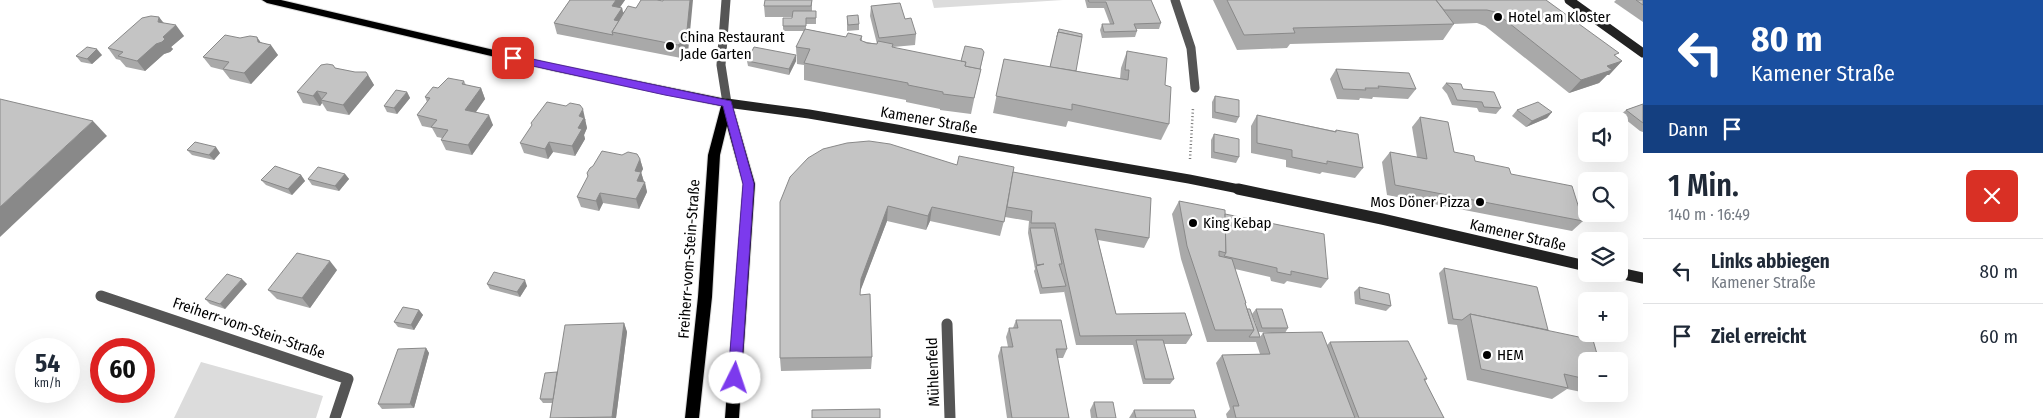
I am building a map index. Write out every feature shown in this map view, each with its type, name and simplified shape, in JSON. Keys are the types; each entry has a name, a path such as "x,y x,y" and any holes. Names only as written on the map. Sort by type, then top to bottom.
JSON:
{"main road":[{"name":"Kamener Straße","path":"267,0 475,50 665,92 728,103"},
{"name":"Freiherr-vom-Stein-Straße","path":"692,418 705,297 714,154 728,103"},
{"path":"728,103 749,184 732,418"}],"street":[{"path":"726,0 721,56 722,85 728,103"},
{"path":"1174,0 1191,48 1195,88"},
{"path":"1569,0 1643,53"},
{"name":"Kamener Straße","path":"728,103 1190,179 1382,219 1578,264"},
{"path":"1628,275 1643,278"},
{"name":"Freiherr-vom-Stein-Straße","path":"101,296 348,380 336,418"},
{"name":"Mühlenfeld","path":"946,324 950,418"}],"path":[{"path":"1190,179 1190,150 1195,88"}],"shaded area":[{"path":"932,0 1063,0 934,8"},
{"path":"201,362 323,396 316,418 174,418"}],"building":[{"path":"570,0 616,0 612,6 622,8 614,20 619,21 612,32 613,35 554,23"},
{"path":"641,0 690,0 686,40 678,45 612,32 628,6 636,8"},
{"path":"765,0 812,0 811,6 764,6"},
{"path":"1088,0 1151,0 1161,23 1134,24 1137,31 1104,32 1102,24 1114,24 1106,2 1089,2"},
{"path":"1227,0 1436,0 1454,24 1293,28 1295,33 1244,35"},
{"path":"1436,0 1546,0 1619,53 1614,55 1622,61 1607,66 1612,70 1581,80 1495,12 1487,10 1444,10"},
{"path":"1636,0 1643,0 1643,5"},
{"path":"900,3 905,19 911,18 916,34 879,38 871,6"},
{"path":"793,11 816,11 816,18 806,18 806,26 783,26 783,18 792,18"},
{"path":"858,15 859,24 848,25 847,16"},
{"path":"159,17 158,22 176,25 163,37 165,39 162,42 156,44 137,61 118,56 123,52 108,48 142,18"},
{"path":"805,29 846,37 848,33 862,36 860,40 867,43 877,44 878,41 893,44 892,47 966,62 965,66 981,69 974,98 943,94 943,92 908,85 908,83 804,63 810,49 796,47"},
{"path":"1059,29 1082,34 1082,37 1058,32"},
{"path":"1058,32 1082,37 1076,71 1050,67"},
{"path":"225,35 240,38 257,37 258,42 271,45 244,73 223,69 229,62 203,57"},
{"path":"965,46 982,49 984,52 980,69 965,66 966,62 961,61"},
{"path":"87,47 97,49 87,59 76,56"},
{"path":"754,47 796,55 789,69 747,61"},
{"path":"1127,51 1167,58 1165,85 1171,87 1169,124 1072,104 1072,110 996,96 1004,59 1128,80 1129,70 1125,70"},
{"path":"321,65 333,65 335,68 366,72 368,75 343,105 321,100 327,93 317,91 313,96 297,92"},
{"path":"1336,69 1409,73 1416,89 1378,86 1379,88 1365,88 1366,90 1343,89"},
{"path":"448,78 464,81 462,84 481,88 465,110 489,115 468,145 441,140 448,130 431,127 437,120 417,115 430,98 425,97 433,87 438,88"},
{"path":"1446,83 1461,84 1463,89 1494,92 1501,108 1484,107 1482,102 1457,100 1452,88"},
{"path":"396,90 407,92 394,108 384,106"},
{"path":"1215,96 1239,100 1239,117 1215,112"},
{"path":"0,99 93,121 0,207"},
{"path":"547,102 566,106 570,103 580,105 583,109 579,116 584,118 578,128 582,129 572,146 549,142 545,149 520,143 532,125 531,123"},
{"path":"1538,102 1552,112 1532,121 1517,110"},
{"path":"1643,104 1643,123 1626,110"},
{"path":"1257,115 1336,132 1336,130 1358,134 1363,168 1327,161 1327,164 1292,157 1292,150 1257,143"},
{"path":"1420,117 1448,122 1454,152 1474,156 1475,161 1509,168 1511,174 1572,186 1578,205 1578,220 1395,185 1390,152 1427,159"},
{"path":"1214,134 1239,139 1239,157 1214,152"},
{"path":"869,141 890,144 957,165 959,156 1014,167 1004,222 932,207 928,216 888,206 861,279 860,295 870,294 872,357 780,358 780,202 790,177 808,158 823,149 847,143"},
{"path":"195,142 216,147 209,155 187,150"},
{"path":"602,151 622,155 628,152 637,154 640,159 635,171 641,172 637,181 645,182 636,199 600,193 596,201 577,197 588,176 587,173"},
{"path":"275,166 301,175 288,189 261,180"},
{"path":"318,167 345,174 335,186 308,179"},
{"path":"1013,172 1151,198 1149,238 1095,229 1116,314 1185,313 1192,335 1080,336 1055,223 1031,223 1032,211 1007,207"},
{"path":"1179,201 1225,210 1226,253 1219,251 1219,256 1232,259 1254,330 1215,330 1187,246"},
{"path":"1225,214 1324,234 1328,279 1291,271 1291,275 1277,272 1277,268 1224,256 1226,253"},
{"path":"1030,228 1054,228 1062,264 1059,264 1066,286 1042,288 1036,266 1044,264 1037,265"},
{"path":"297,253 330,261 302,298 268,290"},
{"path":"1444,268 1537,287 1548,330 1470,314 1462,320 1453,319"},
{"path":"494,272 525,280 517,292 487,284"},
{"path":"227,274 242,279 220,304 205,299"},
{"path":"1359,287 1389,294 1391,306 1360,299"},
{"path":"403,307 419,310 411,325 394,322"},
{"path":"1247,309 1250,309 1260,337 1249,337 1254,330"},
{"path":"1256,309 1282,309 1288,328 1262,328"},
{"path":"1470,314 1578,337 1578,342 1594,342 1596,352 1578,352 1578,377 1564,374 1568,388 1481,369"},
{"path":"1016,320 1061,320 1067,349 1056,349 1069,418 1012,418 1001,347 1013,347 1009,328 1018,328"},
{"path":"624,323 612,417 550,418 565,325"},
{"path":"1322,332 1355,418 1236,418 1233,406 1239,406 1222,355 1270,354 1263,333"},
{"path":"1136,340 1163,340 1174,379 1145,379"},
{"path":"1408,341 1427,379 1424,379 1444,418 1359,418 1330,342"},
{"path":"426,348 410,404 378,404 398,349"},
{"path":"557,372 553,399 540,399 545,373"},
{"path":"1094,402 1113,402 1116,418 1097,418"},
{"path":"880,409 880,418 812,418 812,410"},
{"path":"1134,410 1194,410 1196,418 1136,418"}],"place":[{"name":"Hotel am Kloster","path":"1498,17"},
{"name":"China Restaurant Jade Garten","path":"670,46"},
{"name":"Mos Döner Pizza","path":"1480,202"},
{"name":"King Kebap","path":"1193,223"},
{"name":"HEM","path":"1487,355"}],"route":[{"path":"513,58 665,92 728,103 749,184 735,378"}]}
